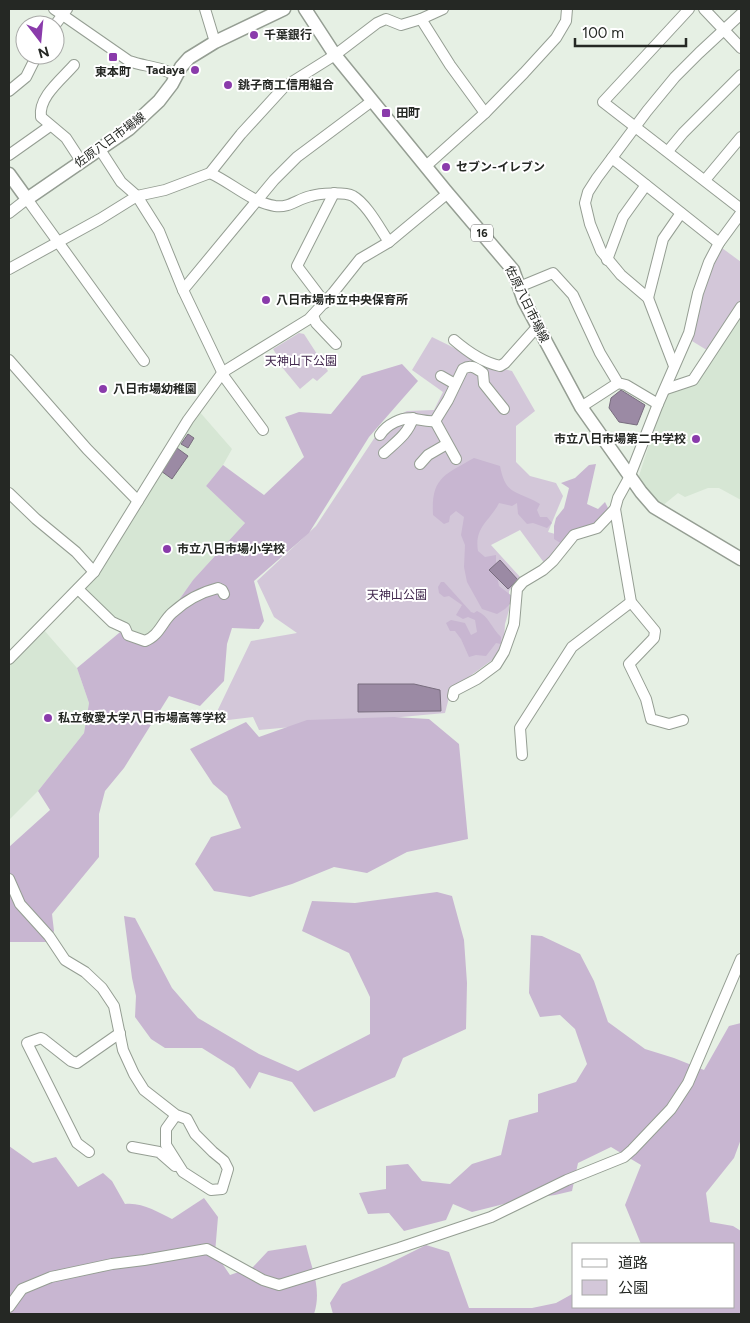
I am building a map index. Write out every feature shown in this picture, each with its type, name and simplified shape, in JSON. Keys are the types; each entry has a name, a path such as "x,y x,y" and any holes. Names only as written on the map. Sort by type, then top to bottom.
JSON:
{"main road":[{"name":"佐原八日市場線","path":"27,199 129,129 150,110 172,84 188,58 215,42 284,9"},
{"name":"佐原八日市場線","path":"305,9 335,55 513,270 524,301 581,407 630,478 654,507 741,559"},
{"path":"9,174 27,199"}],"street":[{"path":"205,9 215,42"},
{"path":"9,270 137,196 165,190 210,173 241,134 284,86 335,55 376,23 386,19 401,24 421,20 443,9"},
{"path":"426,166 485,113 556,38 566,21 567,9"},
{"path":"689,9 603,102 741,209"},
{"path":"704,9 741,48"},
{"path":"61,11 129,60 165,70 176,76"},
{"path":"674,366 648,298 621,275 601,251 590,224 585,203 589,190 612,158 675,78 741,14"},
{"path":"421,20 450,65 485,113"},
{"path":"9,91 26,77 32,65"},
{"path":"74,66 41,106 41,117 66,138 81,161"},
{"path":"668,151 683,133 741,75"},
{"path":"183,290 256,201 297,157 372,100"},
{"path":"9,155 50,126"},
{"path":"705,180 741,137"},
{"path":"99,148 121,182 137,196 159,231 183,290 225,378 264,430"},
{"path":"612,158 719,243"},
{"path":"210,173 227,181 256,201 286,206 312,196 334,194 353,196 366,209 389,242"},
{"path":"607,260 623,217 646,185"},
{"path":"10,654 94,572 188,420 223,372 309,319 360,259 389,242 448,193"},
{"path":"325,302 297,266 334,194"},
{"path":"9,213 27,199 144,361"},
{"path":"648,298 663,239 681,212"},
{"path":"683,720 669,724 651,719 646,699 629,664 654,638 655,631 630,602 615,509 618,498 630,478 658,404 689,333 698,293 709,262 719,243 741,213"},
{"path":"519,287 553,273 573,294 600,352 618,382 658,404"},
{"path":"666,389 693,380 741,307"},
{"path":"313,315 316,324 336,344"},
{"path":"454,340 470,354 490,364 500,366 505,363 537,327"},
{"path":"435,421 463,369 466,367 470,354"},
{"path":"9,360 87,450 138,501"},
{"path":"466,367 475,367 483,373 484,384 504,409"},
{"path":"441,376 455,384"},
{"path":"581,407 618,382"},
{"path":"380,435 385,428 412,418 427,422 435,421"},
{"path":"384,453 403,437 410,426 412,418"},
{"path":"435,421 456,459"},
{"path":"420,464 428,455 447,444"},
{"path":"9,493 36,519 76,552 94,572"},
{"path":"453,696 454,691 477,679 496,664 504,652 516,617 517,589 523,582 543,570 553,561 574,535 597,528 615,509"},
{"path":"78,589 112,622 125,628 128,635 145,641 158,632 172,613 200,594 218,588 224,594"},
{"path":"522,754 520,728 572,647 630,602"},
{"path":"9,879 20,904 49,936 65,960 85,972 102,988 114,1006 123,1050 144,1090 176,1115 187,1119 196,1134 224,1161 228,1168 222,1188 211,1190 183,1172 159,1152 132,1147"},
{"path":"9,1307 22,1289 51,1277 112,1264 207,1249 263,1280 278,1285 399,1248 491,1217 567,1180 624,1157 671,1109 688,1083 740,964"},
{"path":"89,1152 77,1143 27,1043 40,1038 71,1061 77,1063 120,1032"},
{"path":"176,1115 166,1129 166,1145 183,1172"}],"shaded area":[{"name":"市立八日市場第二中学校","path":"741,312 741,500 719,488 708,488 685,497 678,493 662,506 638,479 664,398 671,392 694,385"},
{"path":"402,364 418,381 369,437 309,533 254,581 264,621 259,629 232,628 227,644 224,681 200,706 169,696 124,768 105,791 99,814 99,857 52,914 54,931 48,942 9,942 9,847 50,810 38,791 84,733 89,703 77,668 125,628 148,644 193,580 245,523 206,486 223,465 264,495 304,457 285,417 299,412 331,414 362,376"},
{"path":"621,390 645,405 637,425 619,422 609,408 611,398"},
{"name":"市立八日市場小学校","path":"198,410 232,449 223,465 206,486 245,523 193,580 148,644 125,628 84,590 97,575"},
{"path":"188,434 194,438 188,448 181,444"},
{"path":"177,448 188,456 172,479 161,471"},
{"path":"474,458 500,466 502,476 509,488 540,504 537,510 540,517 547,517 552,523 547,528 533,523 527,524 518,514 517,503 512,506 499,503 484,525 478,536 478,551 485,557 496,555 496,571 499,586 512,596 512,602 497,614 482,609 467,582 464,567 465,545 461,535 464,517 456,511 450,516 449,522 444,524 433,515 434,493 437,485 447,474"},
{"path":"596,464 587,504 598,509 605,502 609,510 600,522 562,544 554,539 554,526 556,518 564,508 569,488 561,483 575,478 589,465"},
{"path":"500,560 518,580 508,589 489,570"},
{"path":"441,582 444,582 471,612 477,611 485,616 501,637 501,644 496,643 486,656 476,655 469,657 461,639 455,631 450,631 446,623 451,620 465,623 471,635 477,632 475,620 468,617 463,619 456,615 462,605 449,596 444,597 439,593 438,587"},
{"name":"私立敬愛大学八日市場高等学校","path":"43,629 77,668 89,703 84,733 38,791 9,820 9,663"},
{"path":"358,684 414,684 440,690 441,711 358,712"},
{"path":"394,717 429,719 459,744 468,839 407,852 367,873 334,867 292,884 250,897 214,891 195,864 211,837 241,828 227,796 213,784 190,749 246,722 259,737 307,720"},
{"path":"437,892 452,896 464,940 467,983 466,1029 403,1058 395,1077 314,1112 292,1082 259,1072 250,1089 234,1068 202,1048 165,1048 151,1039 135,1017 136,996 124,916 135,918 172,988 198,1018 259,1054 298,1071 370,1034 370,997 349,953 302,931 312,901 355,903"},
{"path":"531,935 542,936 580,954 594,981 608,1022 645,1049 704,1070 729,1026 741,1023 741,1139 734,1158 706,1193 710,1222 733,1226 741,1231 741,1314 333,1314 330,1303 342,1284 426,1245 449,1252 469,1308 532,1308 556,1303 572,1294 572,1308 735,1308 735,1243 641,1243 625,1205 641,1165 611,1147 578,1163 572,1191 524,1199 472,1212 453,1204 446,1220 404,1231 389,1213 368,1214 359,1193 386,1189 386,1166 408,1164 422,1181 450,1184 472,1164 501,1155 509,1120 538,1112 538,1094 576,1082 587,1064 575,1029 560,1015 540,1017 529,993"},
{"path":"9,1146 33,1163 56,1157 78,1187 103,1173 112,1181 125,1204 144,1206 172,1219 204,1198 218,1217 215,1253 230,1275 253,1267 268,1251 306,1245 317,1288 314,1314 9,1314"}],"green space":[{"path":"722,248 741,262 741,299 710,352 692,341 708,273"},
{"name":"天神山下公園","path":"299,333 304,334 328,371 317,381 313,378 300,389 281,366 283,365 273,349"},
{"name":"天神山公園","path":"432,337 489,365 512,371 535,411 516,426 516,462 530,476 556,483 563,496 548,532 566,537 545,564 520,530 491,545 521,578 509,591 509,610 505,624 504,641 499,655 451,690 445,713 259,730 253,717 212,722 251,641 297,633 274,617 257,581 316,526 385,422 407,411 434,410 443,392 412,370"}],"place":[{"name":"千葉銀行","path":"254,35"},
{"name":"東本町","path":"113,57"},
{"name":"Tadaya","path":"195,70"},
{"name":"銚子商工信用組合","path":"228,85"},
{"name":"田町","path":"386,113"},
{"name":"セブン-イレブン","path":"446,167"},
{"name":"八日市場市立中央保育所","path":"266,300"},
{"name":"八日市場幼稚園","path":"103,389"},
{"name":"市立八日市場第二中学校","path":"696,439"},
{"name":"市立八日市場小学校","path":"167,549"},
{"name":"私立敬愛大学八日市場高等学校","path":"48,718"}]}
